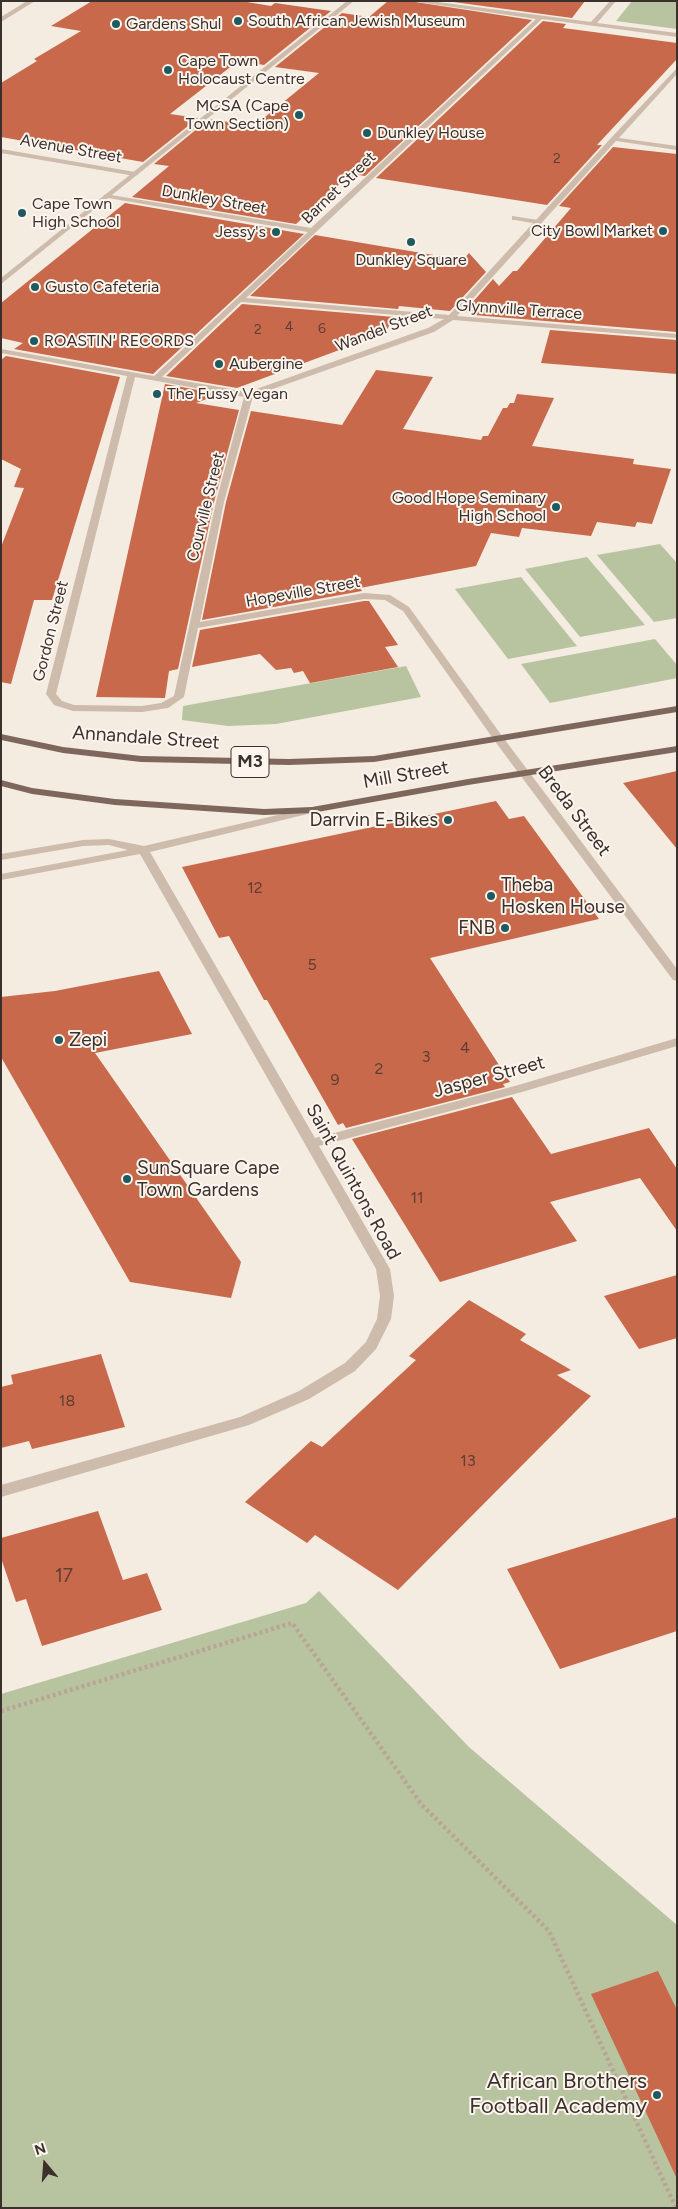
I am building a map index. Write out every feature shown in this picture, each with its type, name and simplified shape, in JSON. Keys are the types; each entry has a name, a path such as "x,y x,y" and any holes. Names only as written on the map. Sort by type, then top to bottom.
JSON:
{"main road":[{"name":"M3","path":"498,738 677,709"},
{"name":"Annandale Street","path":"1,737 63,750 141,759 288,762 374,759 498,738"},
{"name":"Mill Street","path":"312,810 524,772 677,749"},
{"path":"1,783 32,791 115,802 255,811 312,810"}],"street":[{"path":"1,20 32,1"},
{"path":"1,282 351,1"},
{"path":"414,1 677,35"},
{"path":"594,24 613,1"},
{"name":"Barnet Street","path":"156,378 541,17"},
{"name":"Wandel Street","path":"250,396 431,330 450,319 677,70"},
{"path":"613,140 677,148"},
{"name":"Avenue Street","path":"1,151 135,174"},
{"name":"Dunkley Street","path":"108,196 315,230"},
{"path":"515,218 538,222"},
{"name":"Glynnville Terrace","path":"239,300 450,319 677,336"},
{"path":"1,351 250,396"},
{"name":"Gordon Street","path":"132,374 51,694 58,703 73,708 142,709 164,706 179,697 194,626"},
{"name":"Courville Street","path":"194,626 220,502 250,396"},
{"name":"Hopeville Street","path":"194,626 364,596 387,597 406,609 498,738"},
{"name":"Breda Street","path":"498,738 677,977"},
{"name":"Mill Street","path":"1,877 143,850 312,810"},
{"name":"Mill Street","path":"1,857 83,843 109,842 143,850"},
{"name":"Saint Quintons Road","path":"1,1491 244,1421 304,1395 350,1366 371,1345 384,1318 386,1296 383,1269 143,850"},
{"name":"Jasper Street","path":"310,1144 518,1089 677,1042"}],"path":[{"path":"1,1711 292,1623 422,1806 549,1931 676,2208"}],"green space":[{"path":"632,1 677,1 677,29 616,21"},
{"path":"660,544 677,563 677,618 654,622 597,555"},
{"path":"587,557 645,625 580,637 525,569"},
{"path":"521,577 577,646 508,659 455,589"},
{"path":"655,639 677,665 677,678 550,703 521,664"},
{"path":"406,666 421,697 276,724 228,726 182,720 183,706"},
{"path":"319,1591 469,1747 677,1925 677,2208 1,2208 1,1694 306,1603"}],"building":[{"path":"92,1 241,1 271,6 275,3 331,11 264,65 238,61 170,114 198,118 143,162 1,137 1,83 37,61 34,59 81,31 51,26"},
{"path":"388,1 409,1 532,20 365,176 359,175 353,179 346,178 296,224 132,197 169,166 154,164 209,119 254,126 319,73 275,67 342,13 369,17"},
{"path":"446,1 585,1 572,18"},
{"path":"543,21 566,24 563,28 677,43 677,59 597,145 602,145 547,205 376,178"},
{"path":"613,147 677,154 677,332 474,315 476,313 464,312 493,279 499,286 513,271 517,271 571,208 559,206"},
{"path":"125,203 304,234 153,374 14,349 23,343 1,338 1,303"},
{"path":"315,235 463,260 469,253 486,272 450,311 399,306 398,309 250,296"},
{"path":"242,304 394,317 385,333 237,388 166,376"},
{"path":"550,330 677,340 677,374 541,363"},
{"path":"6,356 120,377 52,600 34,600 11,684 1,682 1,547 24,488 14,487 21,469 1,459 1,360"},
{"path":"376,370 433,377 403,429 481,440 483,436 488,436 503,408 507,408 510,403 514,403 517,394 554,398 532,446 634,459 633,464 671,469 652,524 637,522 635,527 597,522 591,536 522,528 519,537 491,533 476,566 360,588 362,591 202,620 226,502 251,411 342,425"},
{"path":"165,384 220,394 196,403 239,410 214,502 178,669 169,671 165,698 96,697"},
{"path":"369,601 398,645 385,647 398,667 310,683 303,671 294,673 291,668 276,670 260,654 192,667 200,630"},
{"path":"677,771 677,849 623,783"},
{"path":"496,801 509,819 524,816 599,919 430,958 510,1082 503,1084 505,1087 346,1128 343,1123 338,1125 267,1000 264,1000 229,936 219,938 182,867"},
{"name":"SunSquare Cape Town Gardens","path":"159,971 192,1034 95,1053 241,1262 231,1298 130,1282 1,1057 1,997 55,991"},
{"path":"512,1097 551,1154 649,1128 677,1169 677,1231 640,1178 550,1202 577,1241 440,1282 352,1139"},
{"path":"677,1275 677,1338 639,1349 604,1296"},
{"path":"469,1300 526,1334 520,1340 571,1370 557,1375 591,1396 398,1590 315,1535 307,1543 245,1502 311,1441 322,1447 416,1360 409,1356"},
{"path":"101,1354 125,1427 32,1449 29,1441 1,1448 1,1387 13,1384 11,1375"},
{"path":"98,1511 123,1580 147,1573 162,1610 42,1646 26,1599 16,1602 1,1558 1,1538"},
{"path":"677,1517 677,1631 560,1669 507,1569"},
{"name":"African Brothers Football Academy","path":"658,1971 677,2010 677,2179 591,1994"}],"place":[{"name":"South African Jewish Museum","path":"238,21"},
{"name":"Gardens Shul","path":"116,24"},
{"name":"Cape Town Holocaust Centre","path":"168,70"},
{"name":"MCSA (Cape Town Section)","path":"299,115"},
{"name":"Dunkley House","path":"367,133"},
{"name":"Cape Town High School","path":"22,213"},
{"name":"City Bowl Market","path":"663,231"},
{"name":"Jessy's","path":"276,232"},
{"name":"Dunkley Square","path":"411,242"},
{"name":"Gusto Cafeteria","path":"35,287"},
{"name":"ROASTIN' RECORDS","path":"34,341"},
{"name":"Aubergine","path":"219,364"},
{"name":"The Fussy Vegan","path":"157,394"},
{"name":"Good Hope Seminary High School","path":"556,507"},
{"name":"Darrvin E-Bikes","path":"448,820"},
{"name":"Theba Hosken House","path":"491,896"},
{"name":"FNB","path":"505,928"},
{"name":"Zepi","path":"59,1040"},
{"name":"SunSquare Cape Town Gardens","path":"127,1179"},
{"name":"African Brothers Football Academy","path":"657,2095"}]}
